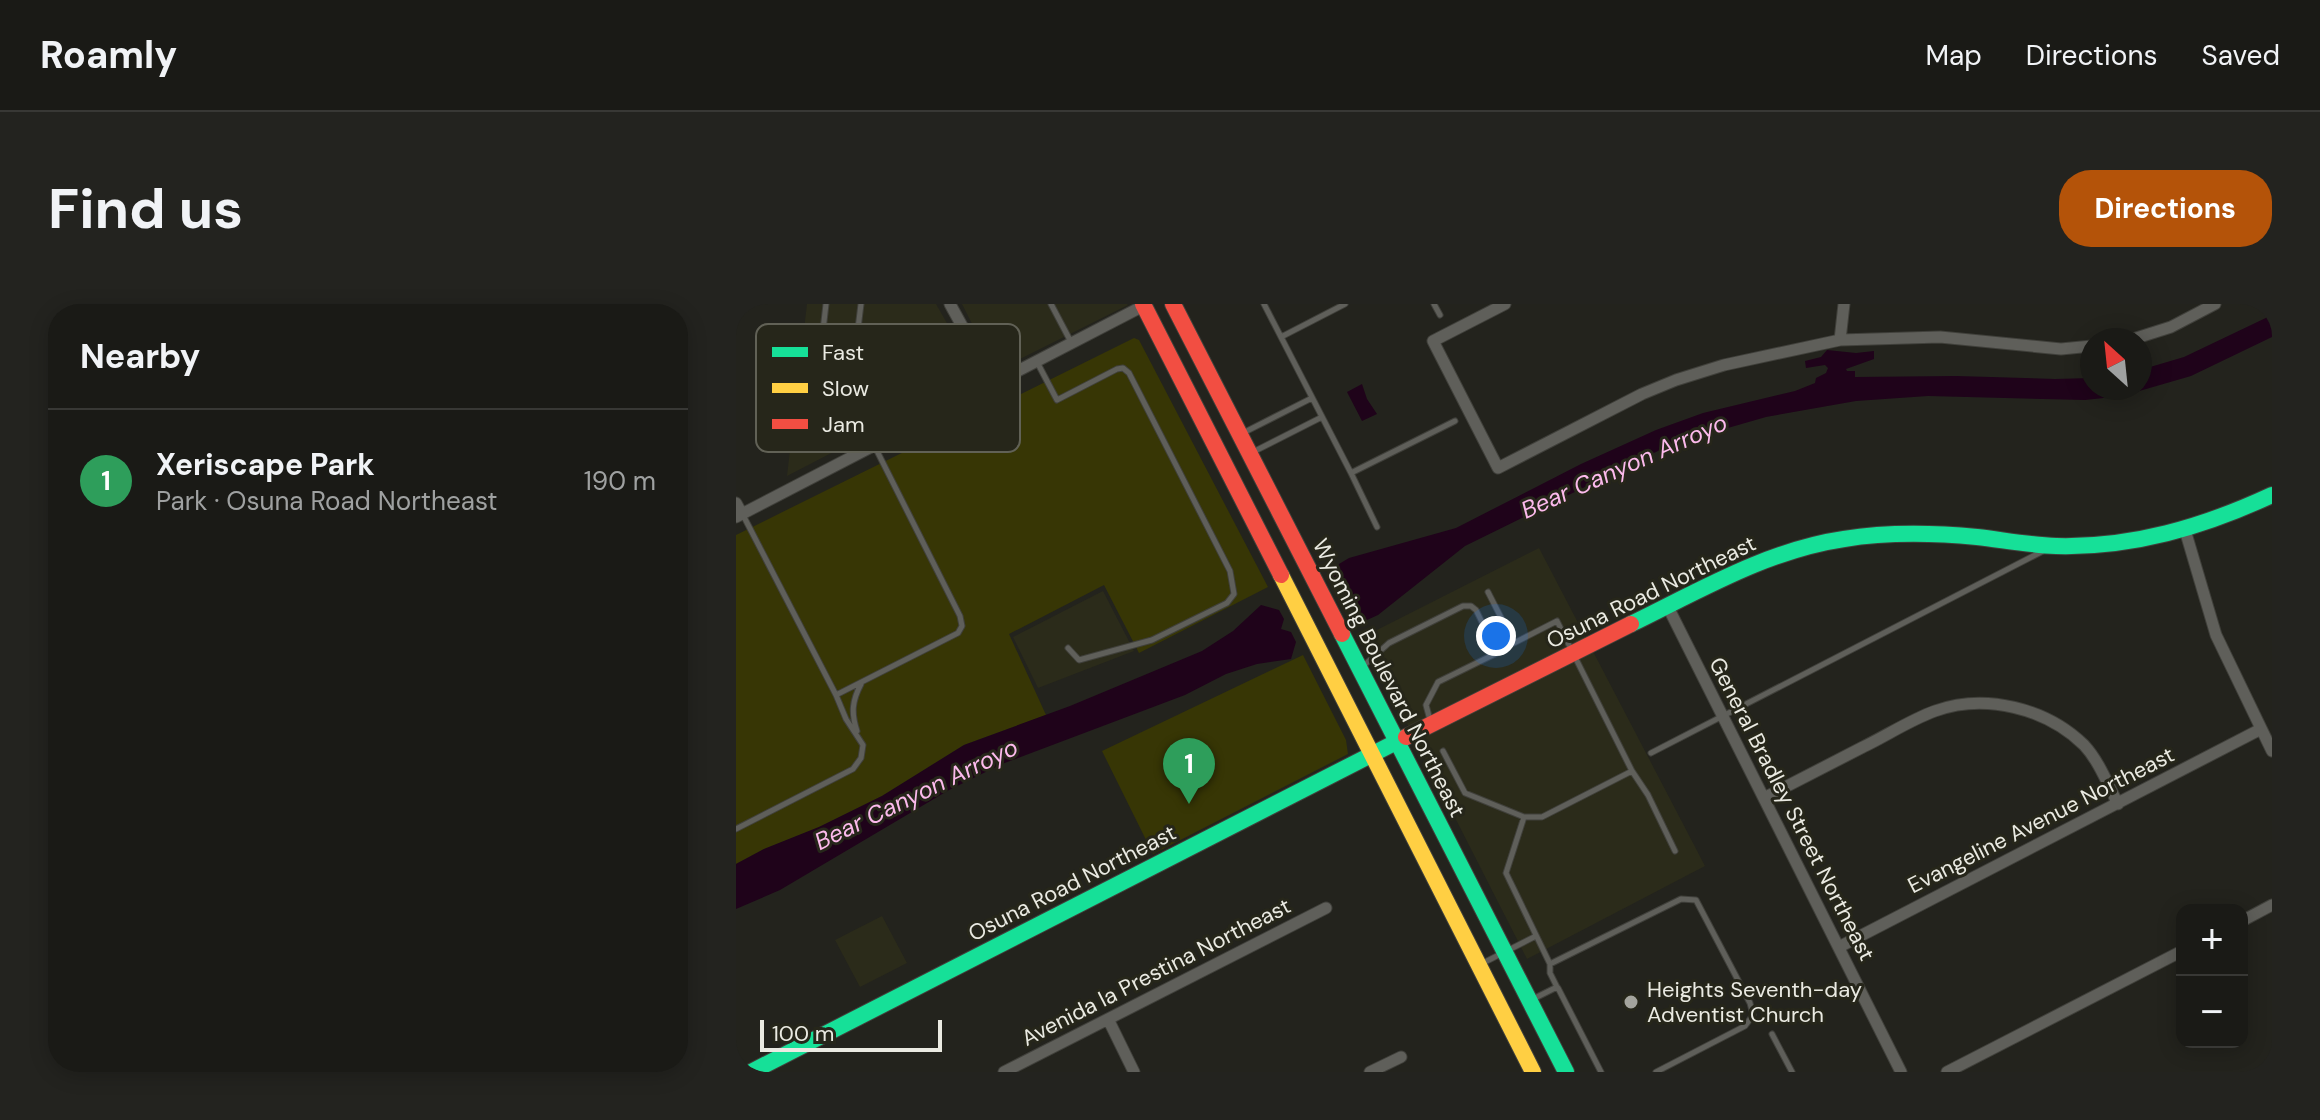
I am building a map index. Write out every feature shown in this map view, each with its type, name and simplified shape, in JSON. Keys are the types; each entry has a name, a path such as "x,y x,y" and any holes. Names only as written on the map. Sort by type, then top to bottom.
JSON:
{"main road":[{"name":"Wyoming Boulevard Northeast","path":"1173,304 1566,1072"},
{"path":"1144,305 1533,1072"},
{"name":"Osuna Road Northeast","path":"751,1072 1397,741 1726,577 1766,561 1806,547 1856,537 1911,534 2053,546 2126,541 2185,530 2272,495"}],"street":[{"path":"950,304 961,324"},
{"path":"1505,304 1433,341 1498,468 1642,394 1676,380 1724,365 1840,340 1940,337 2061,349 2080,347"},
{"path":"1840,340 1844,304"},
{"path":"2152,333 2171,327 2215,304"},
{"path":"1020,370 1144,305"},
{"path":"738,512 864,452"},
{"path":"2185,530 2216,635 2272,751"},
{"name":"General Bradley Street Northeast","path":"1668,607 1901,1072"},
{"path":"1764,798 1935,711 1969,704 1995,704 2023,709 2046,718 2085,746 2118,804"},
{"name":"Evangeline Avenue Northeast","path":"1839,947 2261,729"},
{"path":"2248,918 2272,905"},
{"name":"Avenida la Prestina Northeast","path":"1004,1072 1326,908"},
{"path":"1947,1072 2176,954"},
{"path":"1108,1019 1134,1072"},
{"path":"1370,1072 1401,1057"}],"lane":[{"path":"824,324 826,304"},
{"path":"859,324 861,304"},
{"path":"1064,304 1052,307 1071,343"},
{"path":"1264,304 1377,527"},
{"path":"1281,337 1345,304"},
{"path":"1434,304 1440,315"},
{"path":"1037,361 1057,400 1117,369 1123,368 1129,373 1230,571 1234,594 1227,603 1152,640 1079,660 1068,648"},
{"path":"1240,434 1312,398"},
{"path":"1250,454 1322,417"},
{"path":"1351,473 1455,421"},
{"path":"836,695 958,633 962,626 960,616 872,452"},
{"path":"736,829 853,769 861,758 863,745 846,719 738,512"},
{"path":"1651,753 2053,546"},
{"path":"1488,592 1514,643 1557,621 1675,851"},
{"path":"1360,669 1389,643 1463,606 1471,606 1476,610 1497,653 1438,682 1426,705 1431,724"},
{"path":"858,736 852,703 862,682"},
{"path":"1443,751 1465,793 1524,817 1542,817 1632,771"},
{"path":"1524,817 1506,873 1550,964 1550,973 1601,1072"},
{"path":"1550,964 1681,899 1696,900 1750,1003 1753,1015 1745,1026 1656,1072"},
{"path":"1478,965 1536,936"},
{"path":"1530,1001 1557,987"},
{"path":"1772,1034 1792,1072"}],"shaded area":[{"path":"807,304 936,304 948,324 805,324"},
{"path":"962,304 1128,305 1020,359 1020,324 972,324"},
{"path":"1134,338 1139,340 1268,587 1139,653 1104,585 1009,634 1046,715 964,745 882,796 736,864 736,535 904,452 1020,452 1020,394"},
{"path":"790,452 833,452 787,476"},
{"path":"1539,548 1705,866 1527,959 1363,637"},
{"path":"1103,591 1134,651 1038,688 1013,637"},
{"path":"1303,655 1346,740 1348,754 1153,854 1102,751"},
{"path":"882,916 907,963 860,987 835,940"}],"water":[{"path":"2272,315 2272,337 2191,376 2152,387 2152,366 2184,357"},
{"name":"Bear Canyon Arroyo","path":"1827,350 1874,351 1874,359 1846,369 1855,371 1855,377 2080,378 2080,400 1928,396 1856,401 1766,417 1660,450 1465,546 1378,615 1367,620 1349,614 1344,604 1347,595 1338,592 1332,582 1339,564 1349,558 1456,528 1581,464 1656,430 1703,413 1795,391 1815,383 1816,378 1826,373 1828,368 1825,365 1806,368 1805,361 1821,357"},
{"path":"1362,384 1377,414 1362,421 1347,392"},
{"name":"Bear Canyon Arroyo","path":"1261,605 1279,610 1284,619 1281,629 1291,632 1296,642 1291,659 1257,664 1226,674 1185,695 1002,764 949,790 780,890 736,909 736,864 882,796 964,745 1070,706 1202,651 1233,631"}],"traffic: fast":[{"path":"1631,624 1734,573 1816,544 1877,535 1910,534 1977,537 2056,546 2112,543 2193,526 2272,495"},
{"path":"1342,634 1566,1072"},
{"path":"751,1072 1406,737"}],"traffic: slow":[{"path":"1281,575 1533,1072"}],"traffic: jam":[{"path":"1143,304 1281,575"},
{"path":"1173,304 1342,634"},
{"path":"1406,737 1631,624"}],"place":[{"name":"Xeriscape Park","path":"1189,804"},
{"name":"Heights Seventh-day Adventist Church","path":"1631,1002"}]}
